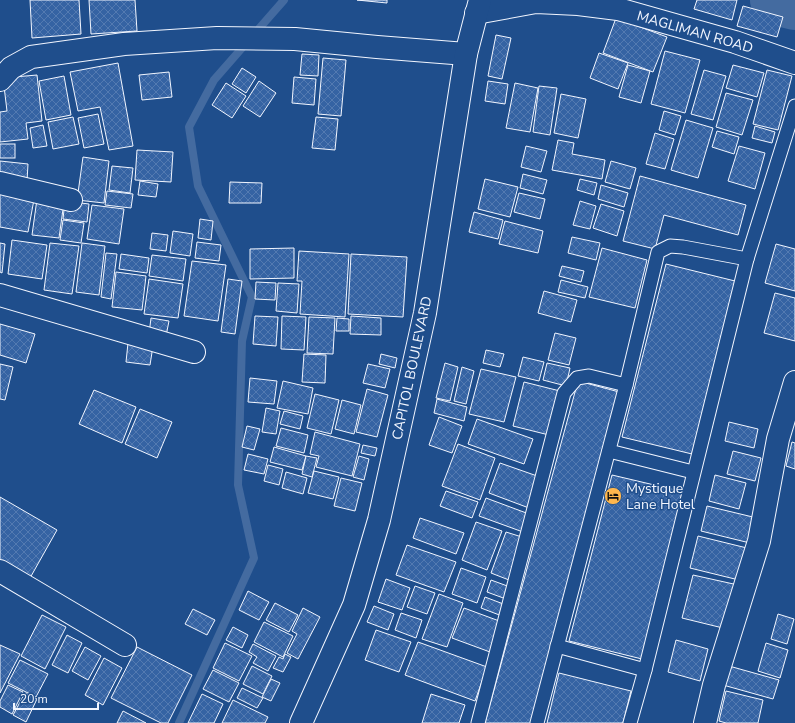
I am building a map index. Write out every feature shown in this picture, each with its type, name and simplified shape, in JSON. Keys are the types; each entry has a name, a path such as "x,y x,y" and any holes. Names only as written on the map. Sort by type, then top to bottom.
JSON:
{"street":[{"name":"MAGLIMAN ROAD","path":"478,7 536,2 578,4 618,9 735,42 795,62"},
{"name":"CAPITOL BOULEVARD","path":"301,723 354,605 379,520 425,313 466,54 478,7"},
{"path":"0,80 11,68 31,57 124,44 217,38 295,39 377,48 466,54"},
{"path":"0,183 71,200"},
{"path":"0,295 194,352"},
{"path":"705,723 714,685 759,541 778,439 795,382"},
{"path":"0,571 125,645"}],"lane":[{"path":"630,723 645,670 747,259 795,106"},
{"path":"537,723 626,385 658,252 670,246 683,246 747,259"},
{"path":"478,723 564,392 577,378 589,376 626,385"},
{"path":"609,451 693,472"},
{"path":"558,646 645,670"}],"building":[{"path":"30,0 79,0 81,34 32,38"},
{"path":"89,0 135,0 137,31 91,34"},
{"path":"357,0 387,0 387,3"},
{"path":"697,0 737,0 732,20 694,9"},
{"path":"743,6 783,17 777,37 737,26"},
{"path":"616,18 667,37 653,72 603,53"},
{"path":"496,35 511,38 502,79 488,76"},
{"path":"665,51 700,60 685,113 651,104"},
{"path":"599,53 628,63 618,89 590,78"},
{"path":"302,54 319,55 318,76 300,75"},
{"path":"323,58 346,60 341,116 318,114"},
{"path":"118,63 133,146 109,150 100,107 78,111 70,72"},
{"path":"628,65 650,71 641,103 619,97"},
{"path":"733,65 764,73 757,97 726,88"},
{"path":"242,68 256,77 246,93 232,84"},
{"path":"704,70 726,76 713,120 691,114"},
{"path":"767,70 792,76 778,130 753,124"},
{"path":"169,72 172,97 142,100 139,75"},
{"path":"37,75 42,121 26,123 28,139 0,142 0,112 7,111 3,78"},
{"path":"64,76 71,115 46,120 39,81"},
{"path":"294,77 316,79 314,105 292,103"},
{"path":"259,81 276,93 260,117 243,106"},
{"path":"488,81 508,84 505,104 485,101"},
{"path":"226,83 246,96 232,118 212,105"},
{"path":"515,83 538,88 530,132 506,128"},
{"path":"539,86 557,88 550,135 533,132"},
{"path":"726,93 753,100 742,135 716,127"},
{"path":"561,94 586,99 578,138 554,133"},
{"path":"664,111 681,116 675,135 659,130"},
{"path":"98,114 104,144 84,148 78,118"},
{"path":"73,117 79,144 53,149 48,122"},
{"path":"316,117 338,119 335,150 312,148"},
{"path":"686,120 713,128 698,178 671,170"},
{"path":"43,125 47,146 33,148 30,128"},
{"path":"755,126 775,132 772,143 752,138"},
{"path":"717,131 739,137 734,154 712,147"},
{"path":"655,133 674,139 665,169 646,164"},
{"path":"558,140 574,143 572,154 605,160 602,179 552,170"},
{"path":"0,144 15,144 15,158 0,158"},
{"path":"526,146 547,151 541,172 521,167"},
{"path":"739,146 765,153 755,189 728,181"},
{"path":"137,150 173,152 171,182 135,180"},
{"path":"83,157 109,161 104,203 77,200"},
{"path":"0,161 28,164 27,181 0,179"},
{"path":"611,161 636,168 630,189 605,182"},
{"path":"112,166 133,168 130,193 109,190"},
{"path":"523,174 547,180 543,194 520,188"},
{"path":"640,176 746,205 738,235 664,215 655,249 623,241"},
{"path":"485,179 518,187 510,217 478,209"},
{"path":"580,179 597,183 594,195 577,190"},
{"path":"140,181 158,184 156,197 138,195"},
{"path":"230,182 262,183 261,203 229,203"},
{"path":"601,185 628,193 624,207 598,199"},
{"path":"0,187 35,194 28,232 0,227"},
{"path":"107,191 133,194 131,208 105,205"},
{"path":"519,193 545,199 540,219 514,212"},
{"path":"37,199 64,202 59,238 32,235"},
{"path":"65,201 89,204 87,222 63,219"},
{"path":"580,201 596,206 590,229 573,225"},
{"path":"601,204 624,211 617,236 593,228"},
{"path":"92,205 124,209 119,244 87,239"},
{"path":"474,212 503,220 498,239 469,232"},
{"path":"200,219 213,221 211,240 198,238"},
{"path":"63,220 84,223 81,243 60,240"},
{"path":"505,221 543,231 538,253 499,244"},
{"path":"173,231 193,234 190,256 170,253"},
{"path":"152,233 168,235 166,251 150,249"},
{"path":"572,237 600,243 596,260 568,253"},
{"path":"12,240 47,245 42,279 8,274"},
{"path":"197,242 221,245 219,261 195,258"},
{"path":"0,243 5,244 2,273 0,272"},
{"path":"50,243 79,246 72,294 44,290"},
{"path":"82,243 105,246 99,295 76,292"},
{"path":"776,244 795,249 795,291 765,283"},
{"path":"294,248 294,278 250,279 250,249"},
{"path":"602,248 647,260 635,308 589,297"},
{"path":"299,251 349,254 345,317 300,314 302,281 297,281"},
{"path":"106,253 117,254 111,299 101,297"},
{"path":"121,254 149,258 147,273 119,269"},
{"path":"351,254 407,257 403,317 348,314"},
{"path":"152,255 186,259 183,281 149,276"},
{"path":"192,261 226,265 218,321 184,316"},
{"path":"666,264 735,281 692,454 622,437"},
{"path":"562,266 584,271 581,282 559,276"},
{"path":"116,272 146,276 142,310 112,307"},
{"path":"149,279 183,284 178,318 144,314"},
{"path":"228,279 242,281 235,334 221,332"},
{"path":"561,280 588,287 585,298 558,292"},
{"path":"256,282 276,283 275,300 255,299"},
{"path":"278,283 299,284 297,313 276,311"},
{"path":"544,291 577,300 571,322 538,313"},
{"path":"775,293 795,298 795,341 764,333"},
{"path":"255,316 278,317 276,346 253,344"},
{"path":"282,316 306,317 304,350 281,349"},
{"path":"351,316 381,318 381,335 350,334"},
{"path":"309,317 335,318 333,354 307,353"},
{"path":"151,318 169,321 166,336 149,334"},
{"path":"337,318 349,319 349,331 336,331"},
{"path":"0,324 35,334 26,363 0,355"},
{"path":"555,333 576,338 569,365 548,360"},
{"path":"128,343 153,346 150,365 126,362"},
{"path":"486,350 504,354 500,367 483,363"},
{"path":"304,354 326,355 325,383 302,382"},
{"path":"381,354 397,358 395,368 379,364"},
{"path":"523,357 544,362 539,381 518,376"},
{"path":"445,363 458,367 450,401 436,398"},
{"path":"547,363 570,368 566,386 543,380"},
{"path":"0,364 13,367 5,400 0,399"},
{"path":"368,364 390,369 385,388 363,383"},
{"path":"462,367 474,371 466,404 454,401"},
{"path":"481,369 516,377 504,422 469,414"},
{"path":"250,378 277,381 274,404 248,402"},
{"path":"283,381 313,388 308,414 277,408"},
{"path":"578,381 623,393 532,723 485,723"},
{"path":"524,382 560,391 549,435 513,426"},
{"path":"367,389 388,395 377,437 356,432"},
{"path":"94,390 136,407 122,443 79,424"},
{"path":"315,394 339,400 331,434 307,428"},
{"path":"437,399 467,407 464,421 434,413"},
{"path":"342,400 361,405 354,434 335,429"},
{"path":"266,408 280,411 276,434 262,432"},
{"path":"140,409 172,422 157,458 125,444"},
{"path":"284,411 303,416 300,429 280,424"},
{"path":"439,417 462,426 452,453 429,445"},
{"path":"477,419 533,439 524,464 468,444"},
{"path":"729,422 758,429 754,448 725,441"},
{"path":"247,426 260,429 254,450 242,447"},
{"path":"281,428 308,435 304,453 276,446"},
{"path":"315,432 360,444 352,476 316,467 319,456 310,454"},
{"path":"792,442 795,443 795,469 786,466"},
{"path":"458,444 495,458 480,500 442,486"},
{"path":"363,445 377,448 375,456 361,453"},
{"path":"274,447 306,456 302,470 270,462"},
{"path":"733,451 761,458 755,481 727,474"},
{"path":"248,454 268,459 264,474 244,470"},
{"path":"306,456 317,458 312,477 302,474"},
{"path":"359,456 369,459 364,480 353,477"},
{"path":"500,463 540,477 529,508 489,493"},
{"path":"268,465 283,469 279,485 264,481"},
{"path":"314,471 339,477 333,499 308,493"},
{"path":"286,472 307,478 303,494 282,488"},
{"path":"612,475 684,492 642,659 569,641"},
{"path":"715,475 746,483 739,509 709,501"},
{"path":"341,478 362,483 355,511 334,506"},
{"path":"446,491 478,502 472,518 440,506"},
{"path":"0,497 57,530 30,578 0,561"},
{"path":"486,498 529,514 523,532 479,516"},
{"path":"707,506 757,518 750,543 701,531"},
{"path":"420,518 464,533 456,554 413,538"},
{"path":"476,522 502,531 487,570 462,560"},
{"path":"506,532 525,538 509,580 491,573"},
{"path":"698,536 751,549 743,581 690,568"},
{"path":"407,545 456,562 444,592 396,575"},
{"path":"461,568 486,577 477,603 452,594"},
{"path":"693,575 738,585 727,629 682,618"},
{"path":"386,579 410,588 402,610 378,602"},
{"path":"491,580 510,587 506,599 487,592"},
{"path":"415,586 435,593 427,614 407,607"},
{"path":"248,591 269,602 259,620 239,610"},
{"path":"439,594 463,603 447,647 422,639"},
{"path":"485,597 506,605 502,616 481,608"},
{"path":"275,603 298,615 289,632 266,620"},
{"path":"374,606 394,614 388,630 367,622"},
{"path":"303,608 320,617 298,659 287,653 297,634 292,631"},
{"path":"464,608 502,622 490,652 452,638"},
{"path":"193,609 215,620 207,635 185,624"},
{"path":"401,613 422,620 416,638 395,630"},
{"path":"778,614 794,619 787,644 771,639"},
{"path":"42,615 66,627 45,669 21,656"},
{"path":"264,622 293,636 283,657 254,642"},
{"path":"233,627 248,635 242,648 226,640"},
{"path":"376,630 411,642 399,672 365,660"},
{"path":"67,635 82,643 68,673 52,665"},
{"path":"676,640 708,649 700,681 668,672"},
{"path":"418,642 487,667 475,701 405,675"},
{"path":"225,643 252,656 239,681 213,668"},
{"path":"766,643 788,650 780,678 758,671"},
{"path":"253,644 276,656 268,671 253,663 257,657 249,652"},
{"path":"0,645 20,654 0,693"},
{"path":"85,647 101,656 88,680 72,671"},
{"path":"137,647 192,675 168,723 161,723 111,698"},
{"path":"285,654 291,657 283,672 273,668 279,657 283,659"},
{"path":"104,658 122,668 103,705 85,695"},
{"path":"20,660 48,674 36,697 8,683"},
{"path":"252,666 272,676 263,694 243,684"},
{"path":"729,666 779,680 773,699 723,685"},
{"path":"213,670 239,683 229,702 203,689"},
{"path":"559,673 631,691 623,723 547,723"},
{"path":"271,679 280,683 271,701 262,697"},
{"path":"8,685 23,692 12,714 0,707 0,701"},
{"path":"242,688 263,698 257,708 237,698"},
{"path":"726,691 763,700 758,723 726,723 719,721"},
{"path":"25,693 37,699 26,722 13,715"},
{"path":"202,694 223,704 214,723 188,723"},
{"path":"431,694 465,705 459,723 422,723"},
{"path":"233,700 268,717 265,723 222,723"},
{"path":"123,711 146,723 117,723"}],"waterway":[{"path":"179,723 254,558 238,485 242,341 252,297 198,186 189,127 214,80 284,0"},
{"path":"775,0 795,5"}],"place":[{"name":"Mystique Lane Hotel","path":"613,496"}]}
